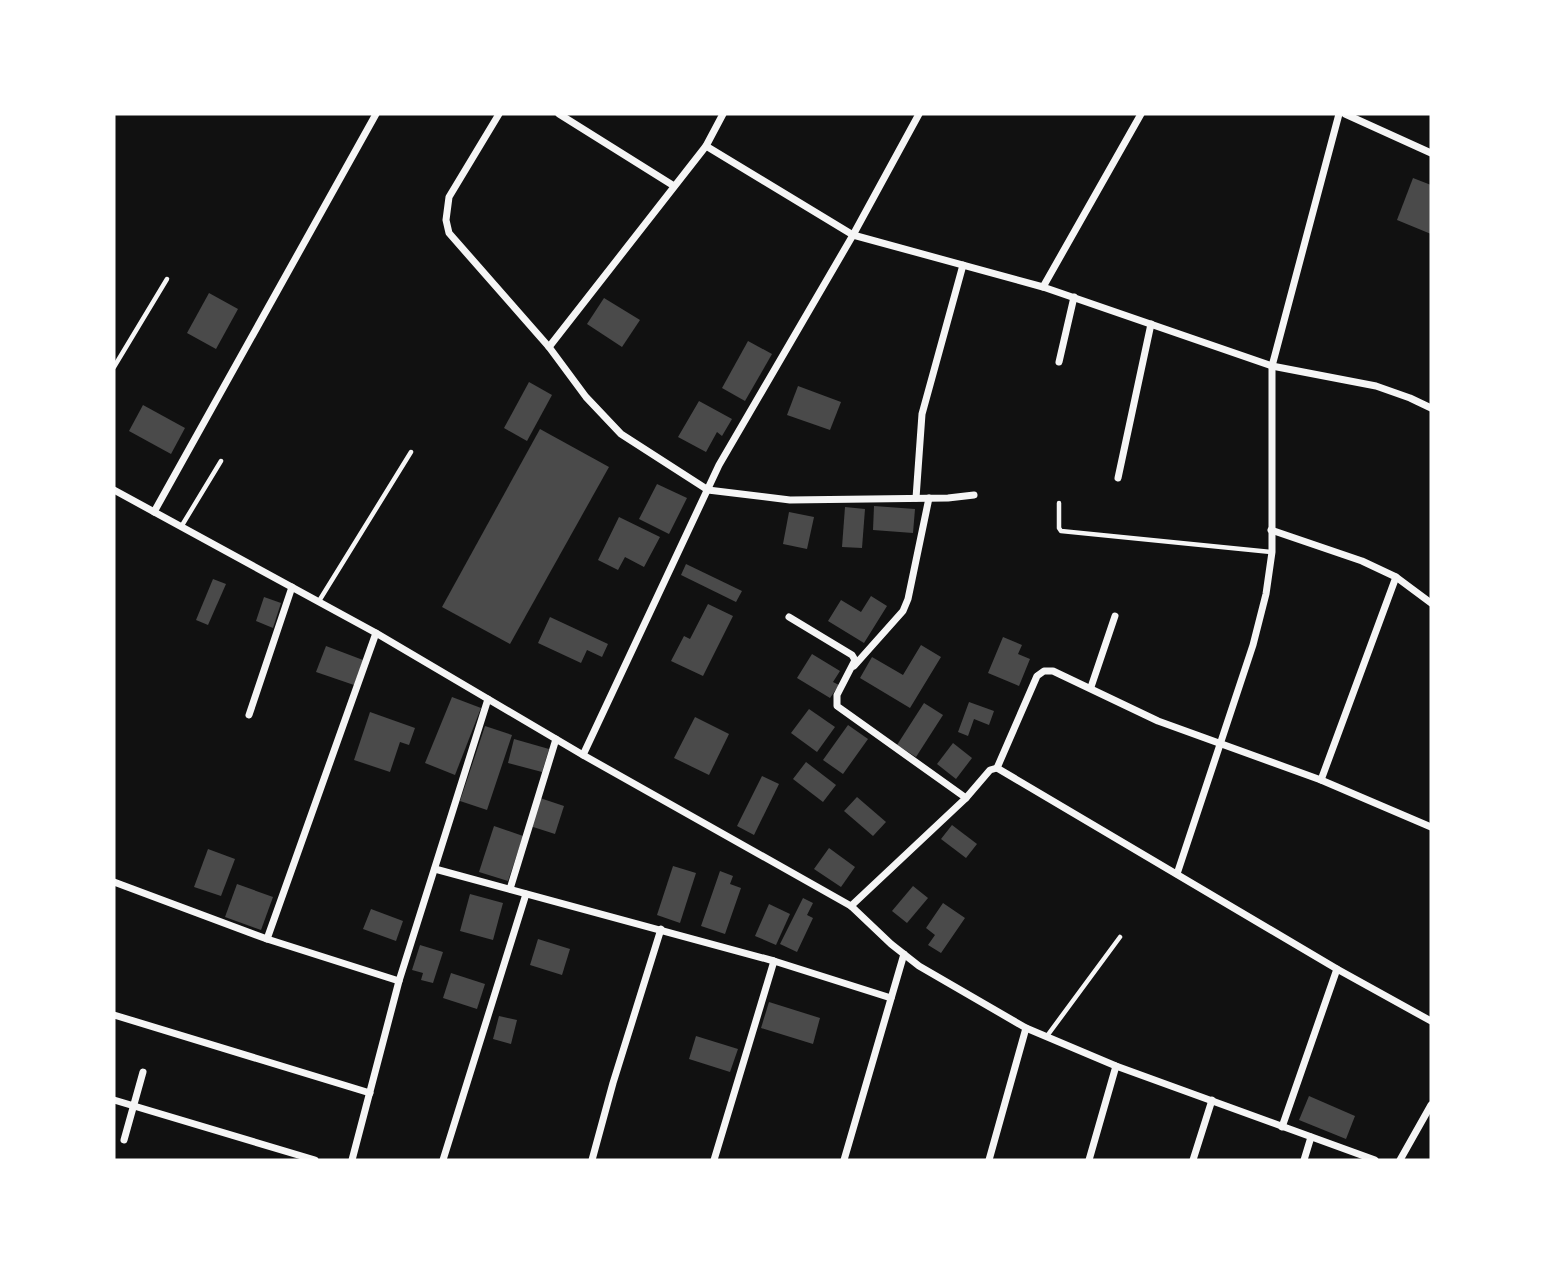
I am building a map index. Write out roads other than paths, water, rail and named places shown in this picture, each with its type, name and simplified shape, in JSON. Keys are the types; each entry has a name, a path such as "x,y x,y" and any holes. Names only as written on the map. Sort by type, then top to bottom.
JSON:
{"street":[{"path":"154,512 376,114"},
{"path":"499,114 449,197 446,220 449,233 549,347 586,397 621,434 708,490 790,500 974,495"},
{"path":"559,114 674,187"},
{"path":"549,347 706,146 723,114"},
{"path":"583,755 719,465 853,235 919,114"},
{"path":"1043,287 1141,114"},
{"path":"1177,874 1253,645 1266,594 1272,552 1272,366 1339,114"},
{"path":"1345,114 1431,153"},
{"path":"706,146 853,235 1043,287 1272,366 1376,386 1431,408"},
{"path":"916,498 922,414 962,265"},
{"path":"1059,362 1074,297"},
{"path":"1118,478 1151,324"},
{"path":"114,491 376,633 583,755 851,906 919,966 1026,1028 1116,1066 1375,1160"},
{"path":"853,666 903,611 908,599 929,498"},
{"path":"1271,530 1362,561 1396,577 1431,603"},
{"path":"1321,780 1396,577"},
{"path":"250,715 292,587"},
{"path":"1091,687 1115,616"},
{"path":"789,617 852,655 855,660 837,695 837,706 966,798"},
{"path":"267,939 376,633"},
{"path":"997,768 1037,676 1044,671 1053,671 1158,721 1321,780 1431,827"},
{"path":"352,1160 399,981 488,699"},
{"path":"510,890 556,739"},
{"path":"851,906 966,798 990,770 997,768 1337,969 1431,1021"},
{"path":"435,869 661,929 891,998"},
{"path":"114,882 267,939 399,981"},
{"path":"443,1160 526,894"},
{"path":"592,1160 612,1083 661,929"},
{"path":"844,1160 904,954"},
{"path":"713,1160 774,961"},
{"path":"1282,1127 1337,969"},
{"path":"114,1015 370,1093"},
{"path":"989,1160 1026,1028"},
{"path":"1089,1160 1116,1066"},
{"path":"124,1140 143,1072"},
{"path":"114,1100 315,1160"},
{"path":"1193,1160 1212,1100"},
{"path":"1401,1160 1431,1105"},
{"path":"1304,1160 1311,1137"}],"lane":[{"path":"114,367 167,279"},
{"path":"319,602 411,452"},
{"path":"181,527 221,461"},
{"path":"1059,503 1061,531 1272,552"},
{"path":"1047,1036 1121,937"}]}
